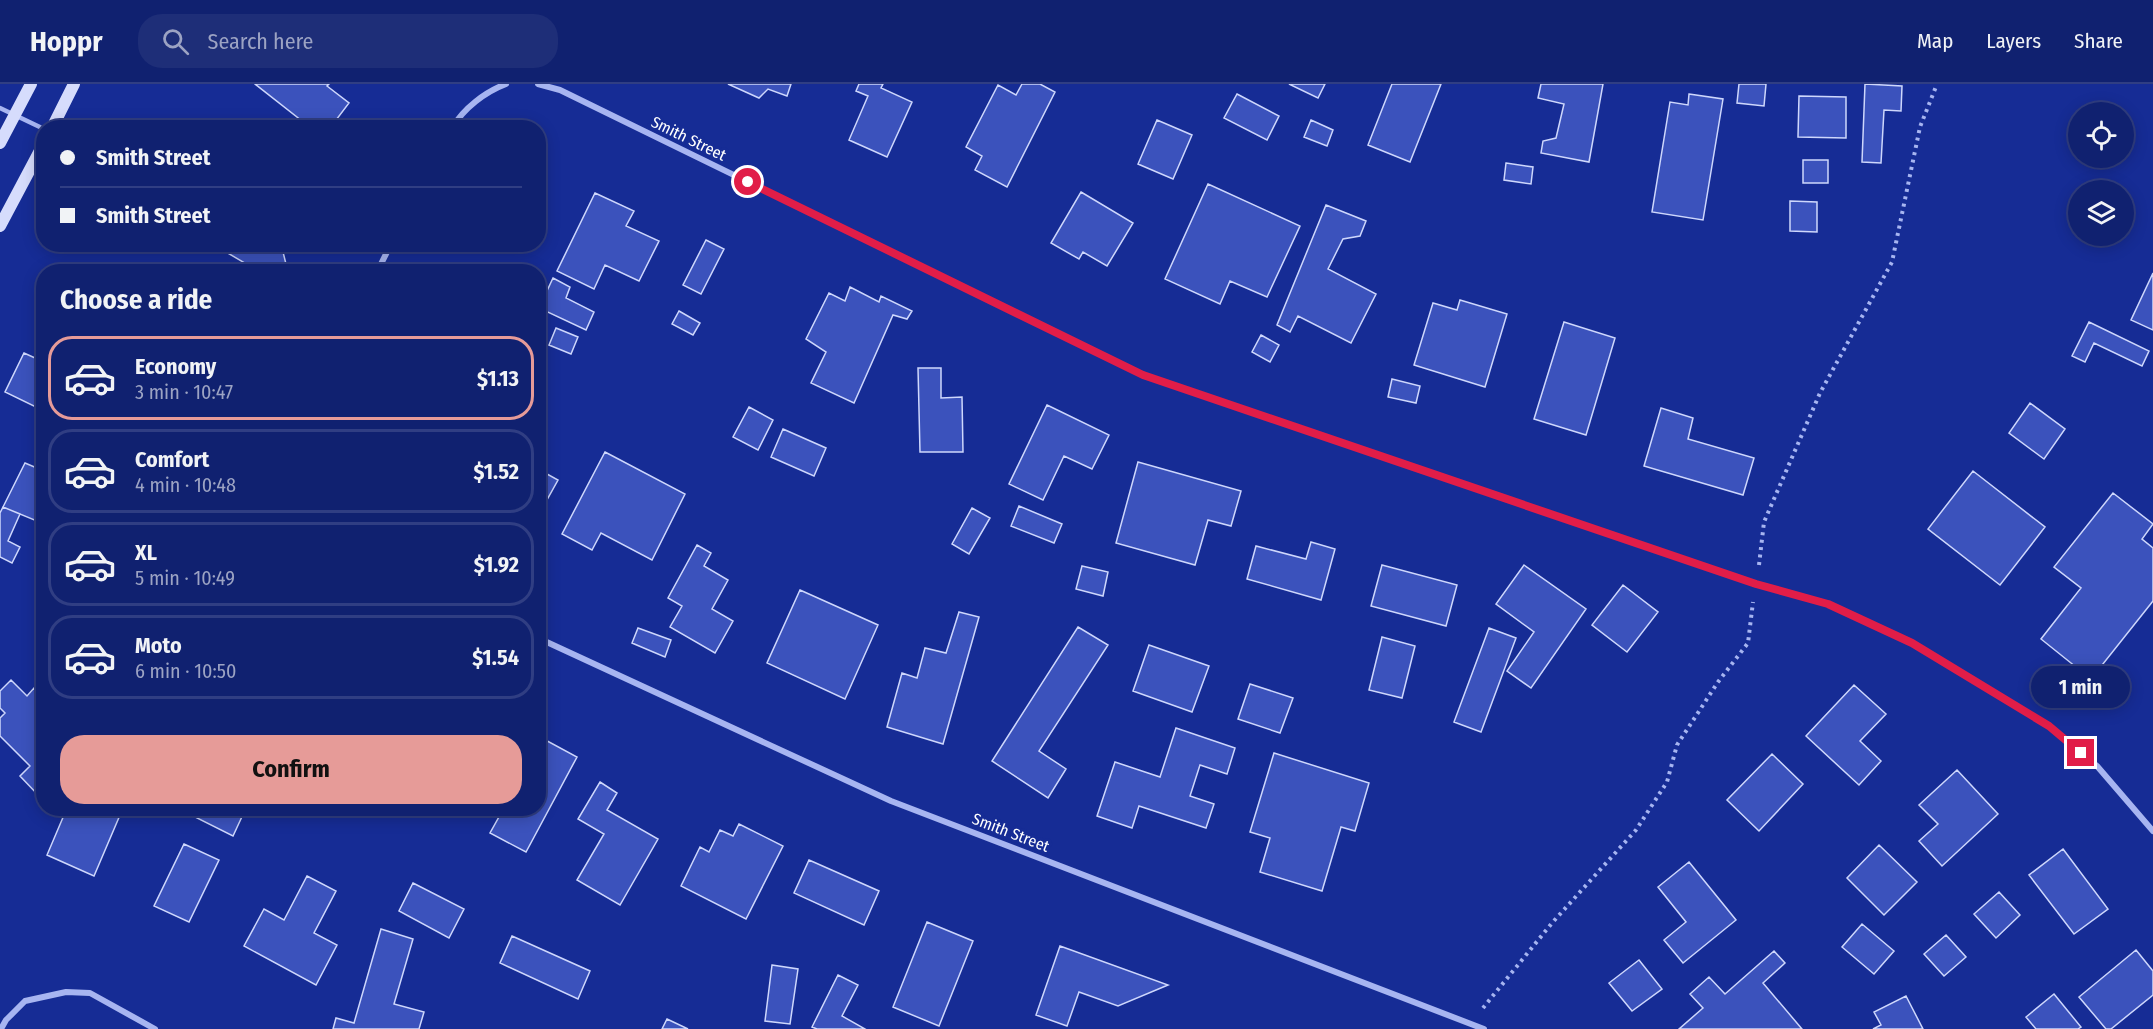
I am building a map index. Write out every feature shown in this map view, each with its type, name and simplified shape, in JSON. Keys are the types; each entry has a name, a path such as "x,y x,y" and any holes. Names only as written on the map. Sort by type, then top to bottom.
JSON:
{"main road":[{"path":"0,143 31,84"},
{"path":"56,120 74,84"},
{"path":"0,226 36,158"}],"street":[{"path":"460,120 482,96 506,84"},
{"name":"Smith Street","path":"538,84 571,95 1143,375 1756,584 1828,604 1901,638 2049,726 2097,766 2153,831"},
{"name":"Smith Street","path":"546,642 891,801 1484,1029"},
{"path":"1,1029 6,1020 26,1001 66,992 90,993 155,1029"}],"lane":[{"path":"0,108 36,126"}],"building":[{"path":"255,84 329,84 327,86 349,103 336,120 301,120"},
{"path":"728,84 791,84 787,96 768,89 759,98"},
{"path":"859,84 883,84 881,88 912,102 887,157 849,140 868,96 856,91"},
{"path":"1022,84 1040,84 1055,92 1007,187 975,170 982,156 966,147 998,85 1016,95"},
{"path":"1289,84 1325,84 1318,98"},
{"path":"1392,84 1441,84 1410,162 1368,145"},
{"path":"1541,84 1603,84 1589,162 1541,153 1543,141 1556,138 1564,104 1538,98"},
{"path":"1739,84 1766,84 1764,106 1737,103"},
{"path":"1865,84 1902,86 1901,111 1884,110 1881,163 1862,162"},
{"path":"1237,94 1279,116 1267,140 1224,118"},
{"path":"1689,94 1723,99 1703,220 1652,212 1670,102 1688,105"},
{"path":"1799,96 1846,97 1846,138 1798,137"},
{"path":"1157,120 1192,135 1173,179 1138,164"},
{"path":"1311,120 1333,130 1327,146 1304,137"},
{"path":"1803,160 1828,160 1828,183 1803,183"},
{"path":"1506,163 1533,167 1531,184 1504,180"},
{"path":"1208,184 1300,226 1267,297 1230,281 1220,304 1165,279"},
{"path":"1081,192 1133,223 1107,266 1083,252 1079,259 1051,243"},
{"path":"595,193 634,211 626,226 659,241 639,281 605,265 594,289 557,271"},
{"path":"1790,201 1817,202 1817,232 1790,231"},
{"path":"1326,205 1366,221 1360,236 1343,239 1328,269 1376,294 1351,343 1298,316 1290,332 1277,325"},
{"path":"706,240 724,249 701,294 683,285"},
{"path":"226,252 283,252 286,264 246,264"},
{"path":"2153,273 2153,330 2131,320"},
{"path":"553,278 570,287 566,298 594,312 586,330 546,311 546,293"},
{"path":"850,287 879,302 881,296 912,311 907,319 893,315 854,403 811,383 826,352 806,339 829,293 845,301"},
{"path":"1460,300 1507,314 1485,387 1414,365 1433,303 1457,310"},
{"path":"679,311 700,323 693,335 672,324"},
{"path":"1564,322 1615,338 1586,435 1534,419"},
{"path":"2089,322 2149,351 2142,366 2094,343 2085,362 2072,356"},
{"path":"556,328 578,337 571,354 549,345"},
{"path":"1261,335 1279,345 1270,362 1252,352"},
{"path":"24,353 36,358 36,407 5,392"},
{"path":"918,368 941,368 941,398 962,397 963,452 920,452"},
{"path":"1392,379 1420,386 1416,403 1388,397"},
{"path":"2030,403 2065,429 2044,459 2009,433"},
{"path":"1047,405 1109,435 1092,469 1064,456 1043,500 1009,484"},
{"path":"749,407 773,420 758,450 733,437"},
{"path":"1661,408 1693,418 1688,439 1754,458 1743,495 1644,466"},
{"path":"783,429 826,448 814,476 771,457"},
{"path":"605,452 685,494 652,560 601,533 592,550 562,534"},
{"path":"1138,462 1241,491 1231,526 1208,520 1195,565 1116,543"},
{"path":"25,463 36,468 36,521 3,507"},
{"path":"1973,471 2045,527 2000,585 1928,529"},
{"path":"546,473 558,480 546,502"},
{"path":"2113,493 2153,524 2142,539 2153,548 2153,601 2091,679 2041,639 2081,588 2054,567"},
{"path":"1019,506 1062,524 1054,543 1011,526"},
{"path":"3,507 20,514 8,541 20,547 12,563 0,557 0,513"},
{"path":"972,508 990,518 969,554 952,544"},
{"path":"1311,542 1335,549 1321,600 1247,579 1256,546 1306,559"},
{"path":"697,545 711,553 704,566 728,580 712,609 733,621 715,653 670,627 682,606 668,598"},
{"path":"1382,565 1457,585 1446,626 1371,606"},
{"path":"1524,565 1586,609 1531,688 1507,671 1534,632 1496,604"},
{"path":"1082,566 1108,572 1103,596 1076,589"},
{"path":"1623,585 1658,612 1627,652 1592,625"},
{"path":"800,590 878,625 845,699 767,663"},
{"path":"959,612 979,617 943,744 887,727 902,673 917,678 925,648 946,653"},
{"path":"1078,627 1108,645 1039,751 1066,769 1048,798 992,761"},
{"path":"638,628 671,640 665,657 632,643"},
{"path":"1489,628 1516,638 1481,732 1454,722"},
{"path":"1382,637 1415,646 1402,698 1369,690"},
{"path":"1149,645 1209,666 1192,712 1133,691"},
{"path":"11,680 27,696 34,688 36,690 36,793 20,776 30,766 0,736 0,718 5,713 0,708 0,691"},
{"path":"1250,684 1293,698 1280,733 1238,719"},
{"path":"1854,685 1886,714 1860,741 1881,761 1859,785 1806,736"},
{"path":"1176,728 1235,748 1227,774 1200,765 1190,796 1214,804 1206,828 1139,806 1132,828 1097,816 1115,762 1160,777"},
{"path":"546,740 577,757 546,815"},
{"path":"1274,753 1369,783 1355,831 1341,827 1322,891 1260,872 1270,838 1250,832"},
{"path":"1772,754 1803,784 1759,831 1727,800"},
{"path":"1957,770 1998,814 1942,866 1919,841 1938,824 1919,805"},
{"path":"600,782 617,793 607,810 658,839 620,905 577,880 604,834 578,819"},
{"path":"64,816 120,816 94,876 47,855"},
{"path":"193,816 242,816 233,836"},
{"path":"500,816 545,816 526,852 490,833"},
{"path":"739,824 783,846 746,919 681,886 700,847 709,852 720,830 733,836"},
{"path":"184,844 219,860 189,922 154,906"},
{"path":"1879,845 1917,882 1884,915 1847,878"},
{"path":"2063,849 2108,909 2074,934 2029,875"},
{"path":"809,860 879,891 864,925 794,893"},
{"path":"1689,862 1736,920 1683,963 1664,940 1686,922 1658,887"},
{"path":"307,876 336,891 314,933 337,945 316,985 244,946 264,909 284,920"},
{"path":"413,883 464,909 449,938 399,911"},
{"path":"1999,892 2020,915 1996,938 1974,914"},
{"path":"927,922 973,941 939,1026 893,1007"},
{"path":"1862,924 1894,951 1874,974 1842,947"},
{"path":"381,929 413,939 394,1004 424,1012 419,1029 333,1029 336,1018 354,1023"},
{"path":"1946,935 1966,957 1944,976 1924,954"},
{"path":"512,936 590,971 578,999 500,963"},
{"path":"1060,946 1168,985 1118,1006 1079,992 1067,1026 1036,1015"},
{"path":"2136,950 2153,971 2153,995 2111,1029 2106,1029 2079,997"},
{"path":"1774,951 1785,963 1763,983 1802,1029 1679,1029 1703,1008 1690,994 1709,977 1725,994"},
{"path":"1639,960 1662,989 1632,1011 1609,983"},
{"path":"772,965 798,969 790,1024 765,1021"},
{"path":"838,975 858,985 842,1016 865,1029 817,1029 812,1027"},
{"path":"2054,994 2081,1027 2078,1029 2036,1029 2026,1017"},
{"path":"1906,996 1923,1029 1873,1029 1881,1025 1874,1012"},
{"path":"667,1019 688,1029 662,1029"}],"route":[{"path":"748,182 1143,375 1756,584 1828,604 1912,643 2049,726 2081,753"}]}
